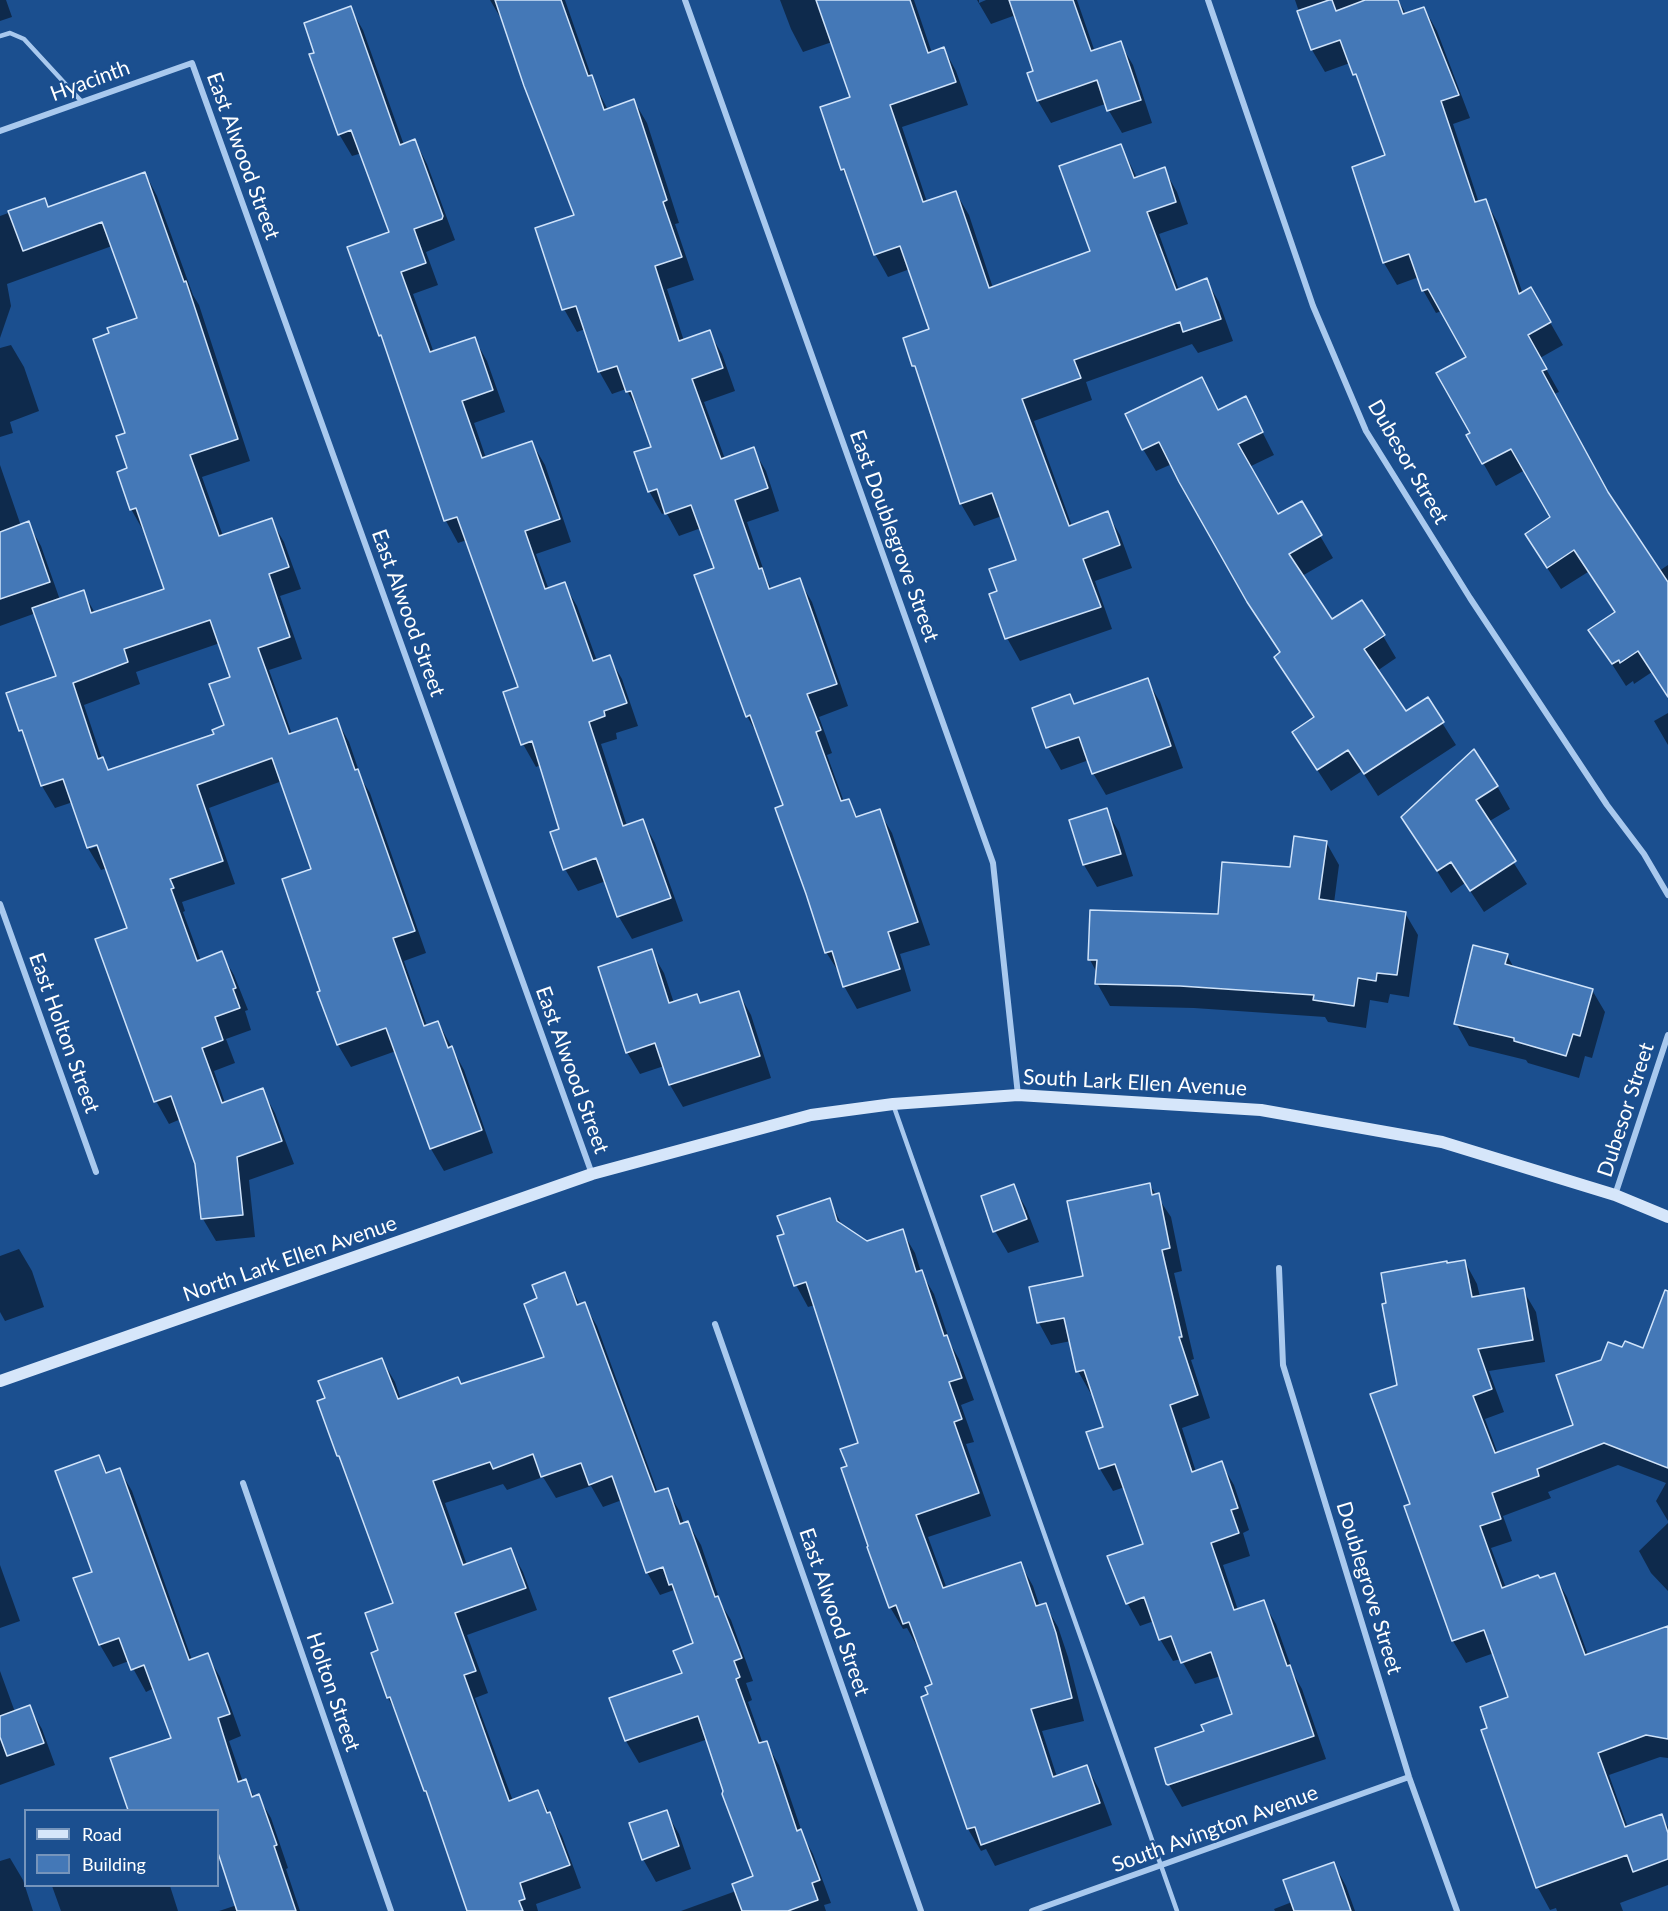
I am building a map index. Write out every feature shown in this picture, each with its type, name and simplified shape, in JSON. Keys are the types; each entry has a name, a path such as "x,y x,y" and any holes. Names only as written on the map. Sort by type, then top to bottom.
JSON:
{"street":[{"name":"East Doublegrove Street","path":"686,0 993,863 1018,1095"},
{"name":"Dubesor Street","path":"1208,0 1313,306 1366,431 1470,598 1607,805 1644,854 1668,895"},
{"name":"Hyacinth","path":"0,131 192,63"},
{"name":"East Alwood Street","path":"192,63 592,1174"},
{"name":"East Holton Street","path":"0,904 96,1172"},
{"name":"Dubesor Street","path":"1615,1196 1668,1035"},
{"name":"South Lark Ellen Avenue","path":"592,1174 811,1115 893,1104 1018,1095 1261,1110 1442,1142 1615,1196 1668,1217"},
{"name":"North Lark Ellen Avenue","path":"0,1381 592,1174"},
{"name":"Doublegrove Street","path":"1279,1268 1283,1365 1409,1777 1457,1911"},
{"name":"East Alwood Street","path":"715,1324 921,1911"},
{"name":"Holton Street","path":"243,1483 391,1911"},
{"name":"South Avington Avenue","path":"1032,1911 1409,1777"}],"lane":[{"path":"0,36 10,33 24,39 82,102"},
{"path":"893,1104 1177,1911"}],"building":[{"path":"495,0 561,0 588,76 592,75 604,110 634,99 667,200 663,202 682,257 655,266 679,341 710,330 723,368 692,379 721,459 754,447 768,488 735,500 759,569 762,568 769,589 800,578 837,684 807,694 821,730 816,732 841,801 849,799 856,817 880,809 918,922 888,932 900,969 843,987 832,951 825,953 775,808 783,805 750,715 746,717 694,575 714,568 691,505 665,514 657,489 648,492 634,452 651,447 631,391 626,392 617,366 598,372 576,306 562,310 535,228 574,215 524,86"},
{"path":"816,0 910,0 928,53 944,47 956,82 890,105 923,202 956,191 989,288 1090,251 1059,166 1121,144 1134,178 1165,167 1176,202 1147,212 1176,290 1207,278 1221,319 1183,332 1180,322 1074,360 1081,378 1022,399 1069,526 1108,511 1120,545 1083,559 1101,607 1005,639 989,594 997,591 989,569 1016,560 992,493 960,504 915,366 912,366 903,338 929,329 906,263 900,246 874,255 844,169 841,170 820,107 850,97"},
{"path":"1009,0 1073,0 1091,51 1121,41 1141,100 1107,111 1097,80 1037,101 1027,73 1033,71"},
{"path":"1332,0 1336,11 1365,0 1398,0 1403,14 1424,7 1459,95 1441,101 1475,202 1486,199 1519,294 1531,287 1551,322 1528,335 1547,369 1542,371 1608,492 1668,582 1668,697 1638,651 1620,663 1619,660 1612,664 1588,630 1615,612 1574,550 1547,568 1525,534 1550,517 1511,449 1482,464 1466,435 1470,433 1436,373 1466,357 1428,289 1422,291 1409,254 1383,263 1352,167 1385,155 1356,74 1353,75 1340,40 1311,50 1297,11"},
{"path":"351,6 400,145 415,139 443,216 442,219 414,229 426,263 401,272 430,352 475,337 493,390 462,401 482,458 532,441 560,519 525,531 545,589 565,582 593,661 610,655 627,703 604,711 605,716 589,722 623,826 643,819 671,898 617,917 596,858 563,870 550,832 559,829 532,741 521,745 503,692 518,687 457,517 444,521 381,335 379,336 347,247 389,232 351,130 338,135 309,54 314,53 304,23"},
{"path":"145,172 184,282 186,281 238,439 190,455 219,536 272,518 289,567 269,574 290,637 258,648 289,734 337,718 355,770 358,769 415,931 393,938 424,1026 438,1021 448,1048 452,1046 482,1130 430,1149 386,1028 337,1045 317,992 320,991 282,879 311,869 272,758 197,785 223,861 170,879 174,888 171,889 197,961 222,951 236,988 233,989 240,1008 215,1017 223,1040 202,1048 222,1103 263,1088 282,1141 237,1157 243,1215 201,1219 195,1164 171,1096 154,1102 95,939 127,928 97,845 87,848 63,779 41,786 22,730 19,731 6,693 56,676 32,608 84,590 91,613 164,589 136,508 130,510 117,472 127,468 116,436 125,433 93,339 109,333 107,328 137,318 102,222 23,251 8,211 45,198 48,207","holes":["210,620 230,677 209,684 224,725 212,730 214,734 108,770 103,757 98,759 73,683 128,662 124,649"]},
{"path":"1202,377 1218,410 1246,396 1263,432 1238,444 1278,514 1302,501 1322,535 1289,554 1332,619 1362,600 1385,635 1364,649 1406,711 1428,697 1444,722 1364,774 1348,750 1317,770 1292,732 1314,717 1274,657 1280,652 1247,602 1159,442 1142,450 1125,414"},
{"path":"29,521 50,582 0,599 0,532"},
{"path":"1148,678 1171,746 1092,774 1079,737 1046,748 1032,708 1070,694 1074,704"},
{"path":"1474,749 1498,786 1476,800 1516,861 1470,891 1451,862 1437,871 1401,817"},
{"path":"1107,808 1121,854 1083,865 1069,820"},
{"path":"1294,836 1327,841 1319,899 1406,912 1397,975 1377,973 1376,981 1358,978 1354,1006 1313,1000 1314,995 1180,986 1095,984 1097,960 1088,960 1090,910 1218,914 1222,862 1290,867"},
{"path":"1473,945 1508,954 1505,964 1593,989 1580,1036 1573,1034 1566,1056 1514,1041 1514,1038 1454,1024"},
{"path":"652,949 669,1003 697,994 700,1003 739,991 760,1056 669,1085 655,1043 626,1053 598,967"},
{"path":"1150,1183 1152,1195 1159,1193 1170,1248 1162,1250 1182,1337 1179,1337 1198,1395 1170,1405 1192,1472 1222,1461 1238,1508 1231,1510 1239,1533 1211,1543 1234,1610 1264,1600 1287,1666 1290,1665 1314,1736 1168,1785 1155,1748 1204,1731 1201,1725 1232,1714 1211,1652 1181,1663 1171,1636 1159,1640 1144,1597 1126,1604 1107,1556 1143,1544 1115,1464 1099,1469 1086,1432 1103,1427 1084,1370 1076,1372 1064,1318 1037,1323 1029,1287 1083,1276 1067,1201"},
{"path":"1014,1184 1027,1219 993,1232 981,1196"},
{"path":"830,1198 837,1221 867,1241 903,1229 916,1272 922,1270 944,1336 947,1335 962,1378 949,1382 962,1419 954,1422 979,1493 916,1515 943,1588 1021,1562 1036,1606 1046,1603 1072,1698 1031,1709 1053,1777 1087,1765 1100,1803 981,1845 975,1827 967,1829 921,1697 928,1694 925,1687 932,1684 909,1622 903,1624 896,1605 889,1608 867,1547 841,1468 847,1466 840,1449 858,1443 806,1282 794,1286 777,1236 784,1234 777,1216"},
{"path":"1465,1260 1472,1297 1524,1288 1533,1340 1478,1349 1492,1389 1473,1396 1495,1453 1573,1425 1556,1375 1601,1360 1608,1342 1622,1347 1625,1341 1643,1348 1665,1290 1668,1291 1668,1468 1604,1443 1537,1469 1539,1476 1492,1493 1501,1519 1480,1526 1502,1588 1538,1575 1540,1578 1555,1573 1585,1655 1668,1626 1668,1739 1646,1735 1598,1753 1625,1827 1662,1814 1668,1833 1668,1859 1633,1872 1627,1855 1536,1888 1481,1730 1487,1728 1480,1707 1508,1697 1484,1630 1452,1641 1404,1506 1410,1504 1370,1394 1397,1385 1382,1304 1386,1303 1381,1273"},
{"path":"565,1272 577,1305 585,1302 655,1492 668,1488 680,1524 688,1521 715,1597 718,1596 742,1658 734,1661 740,1677 736,1679 759,1743 767,1741 797,1831 801,1829 820,1880 812,1883 818,1900 788,1911 742,1911 732,1884 753,1876 722,1794 723,1791 698,1716 625,1741 609,1698 682,1673 673,1651 693,1643 672,1584 669,1585 663,1567 646,1573 612,1476 589,1485 581,1463 541,1477 533,1454 493,1469 490,1462 433,1481 463,1565 511,1548 526,1588 455,1613 476,1671 464,1675 509,1801 538,1790 547,1813 550,1812 570,1865 520,1883 525,1899 519,1901 523,1911 467,1911 426,1791 424,1791 390,1697 387,1698 371,1653 378,1650 365,1613 393,1603 317,1401 325,1398 318,1381 382,1358 398,1399 458,1377 461,1384 544,1357 524,1304 537,1298 532,1285"},
{"path":"99,1455 106,1473 120,1468 189,1660 208,1653 230,1714 218,1718 238,1782 246,1779 252,1797 259,1794 296,1911 237,1911 219,1856 219,1809 128,1809 110,1758 171,1738 144,1665 131,1670 119,1638 99,1645 73,1578 92,1572 55,1471"},
{"path":"30,1705 44,1743 7,1756 0,1737 0,1716"},
{"path":"667,1810 679,1846 642,1860 629,1823"},
{"path":"1334,1862 1351,1911 1294,1911 1283,1880"}]}
